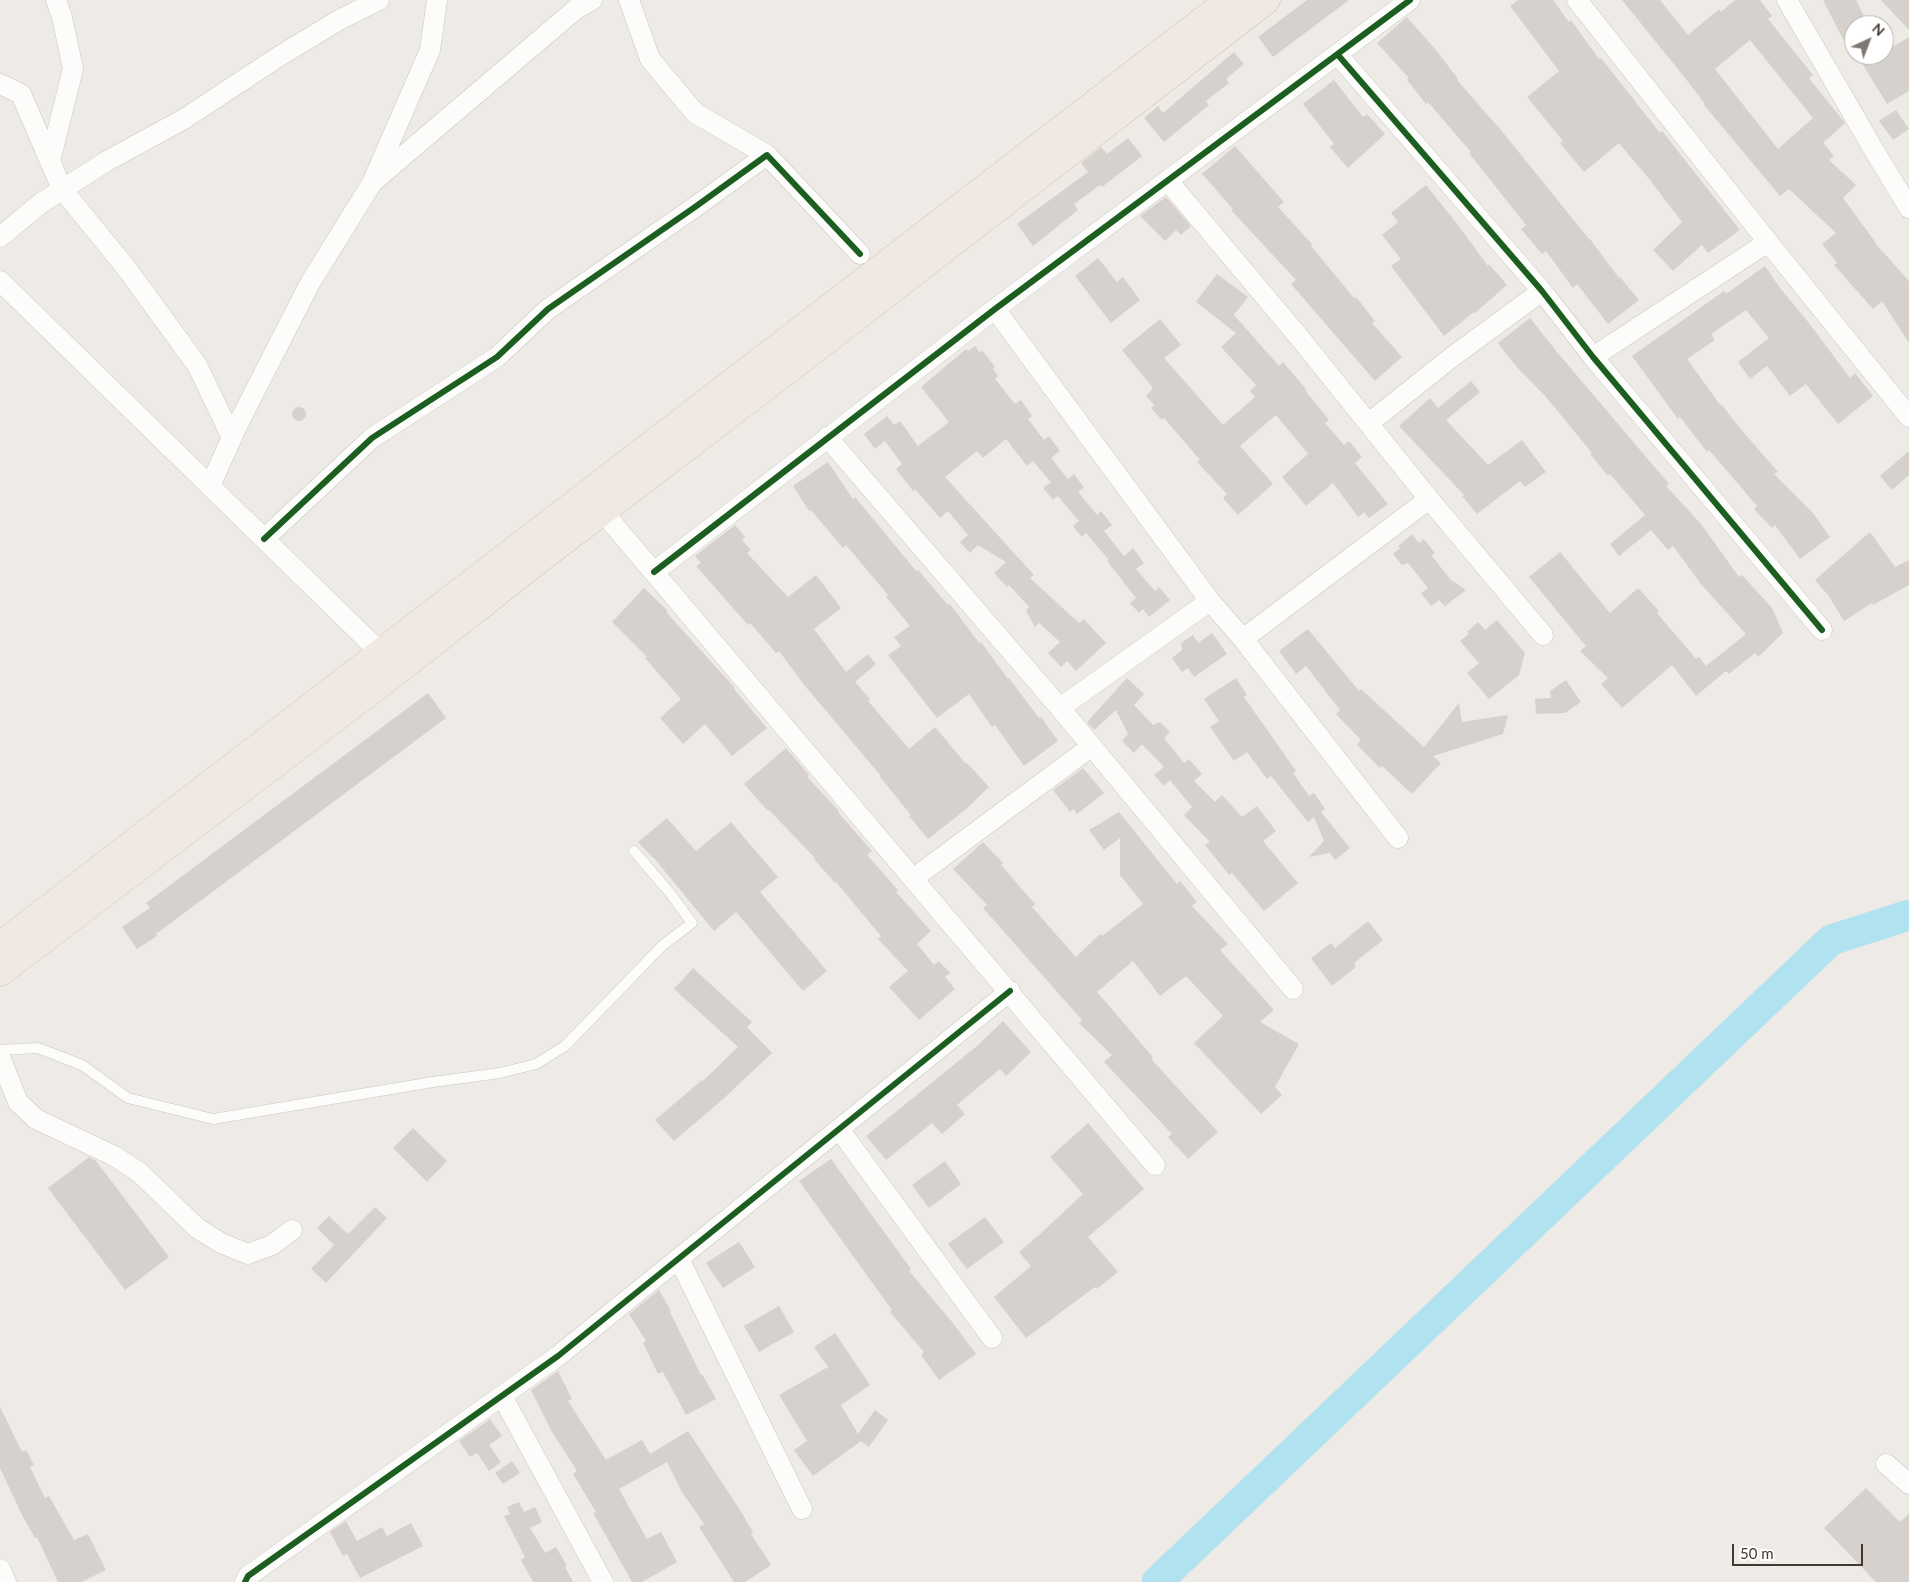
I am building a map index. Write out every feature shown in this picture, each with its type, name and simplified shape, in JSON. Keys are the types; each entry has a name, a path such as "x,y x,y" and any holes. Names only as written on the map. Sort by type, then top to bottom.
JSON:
{"main road":[{"path":"0,946 1230,0"},
{"path":"0,972 391,675 1266,0"}],"street":[{"path":"50,161 72,69 62,18 56,0"},
{"path":"0,237 41,203 62,189 107,161 184,118 278,56 339,20 379,0"},
{"path":"210,486 310,283 372,182 430,50 438,0"},
{"path":"372,182 576,9 592,0"},
{"path":"629,0 650,59 695,113 766,155 860,254"},
{"path":"654,572 827,437 1410,0"},
{"path":"1577,0 1909,417"},
{"path":"1787,0 1909,208"},
{"path":"1338,55 1542,291 1593,357 1822,630"},
{"path":"0,84 21,94 62,189 126,269 197,366 232,438"},
{"path":"264,539 372,438 496,357 548,309 695,207 766,155"},
{"path":"1168,181 1299,337 1429,499 1543,635"},
{"path":"1593,357 1768,242"},
{"path":"0,281 381,653"},
{"path":"1369,423 1452,356 1542,291"},
{"path":"995,310 1210,601 1243,639 1398,838"},
{"path":"827,437 1060,708 1293,989"},
{"path":"1243,639 1429,499"},
{"path":"602,511 1010,991 1155,1165"},
{"path":"1060,708 1210,601"},
{"path":"914,878 1092,746"},
{"path":"245,1582 248,1576 558,1356 1010,991"},
{"path":"0,1057 18,1102 36,1119 138,1172 198,1228 221,1243 248,1254 272,1245 292,1230"},
{"path":"839,1129 992,1338"},
{"path":"679,1259 802,1509"},
{"path":"502,1396 603,1582"},
{"path":"1886,1464 1909,1484"},
{"path":"0,1569 6,1582"}],"lane":[{"path":"0,1050 38,1048 82,1066 128,1098 213,1119 500,1073 536,1064 565,1046 663,945 692,923 670,893 634,851"}],"building":[{"path":"1307,0 1349,0 1273,57 1258,37"},
{"path":"1518,0 1553,0 1660,133 1662,131 1740,230 1708,253 1702,245 1673,271 1653,250 1682,222 1619,143 1584,172 1560,143 1563,141 1527,97 1559,71 1510,6"},
{"path":"1622,0 1660,0 1688,35 1719,9 1721,12 1735,0 1760,0 1772,16 1768,19 1813,75 1809,78 1845,123 1823,143 1834,156 1829,160 1856,185 1843,198 1875,243 1909,281 1909,343 1882,301 1873,309 1834,265 1837,263 1822,244 1836,233 1789,189 1780,196 1704,105 1682,74","holes":["1750,40 1813,118 1778,149 1715,69"]},
{"path":"1823,0 1856,0 1863,15 1844,15 1844,41"},
{"path":"1881,0 1909,0 1909,30"},
{"path":"1407,17 1590,239 1619,278 1639,300 1608,324 1577,284 1573,288 1546,251 1542,254 1521,229 1526,225 1469,153 1471,152 1428,102 1426,104 1407,80 1409,78 1377,43"},
{"path":"1909,37 1909,91 1887,104 1863,65 1894,65 1894,46"},
{"path":"1234,52 1244,64 1226,79 1229,83 1206,101 1209,105 1164,142 1144,118 1158,106 1163,113"},
{"path":"1334,80 1363,117 1367,114 1385,134 1348,168 1330,147 1334,144 1303,104"},
{"path":"1896,110 1909,129 1893,140 1879,121"},
{"path":"1128,138 1142,156 1102,187 1100,185 1074,204 1078,210 1033,246 1017,224 1088,172 1081,163 1101,147 1107,154"},
{"path":"1235,146 1284,202 1278,207 1312,244 1311,246 1354,298 1356,297 1375,321 1372,323 1402,357 1375,381 1291,284 1296,280 1231,210 1233,209 1202,174"},
{"path":"1426,185 1488,266 1489,264 1507,285 1475,313 1444,336 1391,266 1401,259 1382,235 1398,222 1391,213"},
{"path":"1166,197 1191,226 1181,235 1176,230 1165,241 1140,216"},
{"path":"1098,258 1117,282 1123,277 1140,300 1111,323 1075,276"},
{"path":"1765,266 1850,378 1855,373 1873,396 1838,424 1806,384 1790,396 1767,366 1750,379 1738,362 1769,338 1746,310 1711,334 1715,340 1687,359 1721,406 1778,472 1774,474 1813,513 1830,537 1800,559 1775,525 1772,528 1754,509 1757,506 1709,450 1707,452 1680,417 1678,419 1632,356 1724,291 1726,294"},
{"path":"1217,274 1248,297 1234,315 1279,366 1283,362 1306,389 1329,420 1325,423 1344,445 1349,441 1362,457 1355,463 1388,504 1369,518 1364,512 1358,517 1333,483 1306,506 1282,477 1308,454 1276,415 1240,446 1273,484 1238,515 1223,498 1227,494 1197,462 1200,460 1164,418 1162,420 1151,408 1154,405 1146,396 1153,388 1122,350 1160,319 1181,345 1164,358 1223,425 1255,397 1250,391 1256,385 1221,347 1236,333 1196,302"},
{"path":"1530,318 1669,484 1666,486 1701,524 1739,577 1742,575 1772,608 1783,633 1758,657 1755,653 1729,674 1726,671 1696,696 1672,665 1622,708 1601,684 1608,678 1580,651 1586,646 1529,577 1560,552 1610,613 1638,588 1659,611 1657,613 1696,659 1699,657 1706,666 1746,634 1701,584 1673,546 1668,550 1651,530 1619,556 1610,544 1645,515 1610,474 1608,476 1590,454 1592,453 1546,397 1515,365 1498,343"},
{"path":"975,346 980,353 982,350 995,367 993,369 998,376 995,379 1015,404 1021,400 1032,416 1028,419 1044,440 1049,436 1060,451 1051,458 1068,479 1074,474 1084,488 1078,492 1097,515 1101,511 1112,525 1104,531 1124,556 1133,548 1144,563 1136,569 1155,591 1159,587 1170,600 1149,617 1143,609 1139,613 1130,603 1136,598 1107,561 1109,560 1086,533 1082,537 1073,526 1079,521 1058,496 1053,500 1043,488 1051,482 1033,461 1027,466 1006,439 983,458 977,451 945,477 1034,575 1030,578 1079,623 1084,619 1106,643 1076,671 1067,661 1061,667 1048,653 1060,642 1039,623 1035,627 1026,611 1029,607 1009,585 1007,587 994,573 1006,562 978,545 970,553 960,542 968,535 948,511 940,518 915,489 913,491 896,469 902,464 885,441 875,449 864,434 887,416 894,425 900,421 918,446 949,422 921,387 966,349 968,351"},
{"path":"1471,381 1480,392 1446,420 1488,465 1522,440 1546,472 1525,487 1520,481 1477,514 1462,496 1464,495 1399,426 1430,398 1438,408"},
{"path":"299,407 304,409 306,414 304,419 299,421 294,419 292,414 294,409"},
{"path":"1909,451 1909,475 1892,490 1880,476"},
{"path":"828,462 853,499 855,497 916,571 918,570 948,605 950,604 1039,718 1041,717 1058,741 1024,766 995,725 992,727 969,694 937,718 888,655 901,646 894,637 910,626 886,597 888,595 846,545 843,548 811,510 809,511 793,486"},
{"path":"735,525 745,537 742,540 751,550 747,553 788,597 816,575 841,608 814,629 846,672 868,654 876,664 855,682 870,699 868,701 909,749 935,727 966,764 989,787 965,810 928,839 881,776 805,686 779,651 776,653 750,623 748,625 696,566 701,563 695,556"},
{"path":"1870,532 1895,567 1909,560 1909,585 1873,605 1872,603 1844,621 1828,595 1815,580"},
{"path":"1412,534 1419,543 1424,539 1435,553 1431,555 1451,580 1466,590 1445,606 1439,600 1431,606 1421,593 1428,588 1408,563 1402,565 1393,554 1400,548 1398,546"},
{"path":"644,588 668,611 666,612 735,688 767,728 732,756 705,724 683,744 660,718 681,699 645,658 647,657 612,622"},
{"path":"1497,620 1525,653 1519,675 1489,699 1467,673 1479,663 1460,641 1469,634 1467,632 1478,622 1485,630"},
{"path":"1308,629 1359,691 1361,689 1424,747 1459,703 1462,722 1508,715 1503,734 1433,756 1441,763 1412,794 1382,766 1380,768 1357,745 1361,740 1336,714 1340,710 1306,666 1296,674 1279,651"},
{"path":"1212,633 1227,654 1194,677 1188,668 1182,672 1172,658 1182,650 1181,643 1193,635 1198,643"},
{"path":"1127,678 1144,694 1134,705 1153,725 1160,722 1170,732 1164,738 1184,763 1189,759 1202,774 1194,781 1215,802 1222,795 1242,817 1257,806 1276,831 1263,841 1298,883 1264,911 1232,873 1229,875 1205,845 1210,842 1184,815 1192,807 1170,780 1164,786 1154,775 1164,767 1142,744 1134,753 1122,741 1128,734 1116,710 1094,730 1087,722"},
{"path":"1236,678 1247,695 1244,697 1296,771 1293,773 1309,796 1314,793 1325,809 1321,812 1350,848 1335,860 1330,853 1309,857 1324,841 1314,817 1308,822 1271,776 1267,779 1247,752 1234,761 1210,727 1219,721 1204,699"},
{"path":"1566,680 1581,702 1565,713 1536,714 1535,699 1551,698 1550,691"},
{"path":"428,693 446,718 156,934 157,936 137,949 122,927 150,908 146,903"},
{"path":"786,748 809,775 807,777 839,811 872,851 867,855 898,890 896,892 931,931 917,944 934,965 939,961 950,973 945,977 955,989 919,1020 889,987 908,971 878,939 881,936 815,858 744,784"},
{"path":"1083,768 1104,793 1077,814 1073,809 1070,812 1053,790"},
{"path":"1119,812 1177,884 1180,881 1197,902 1192,906 1228,944 1220,950 1274,1010 1260,1022 1299,1044 1275,1087 1282,1095 1261,1114 1194,1043 1223,1016 1186,976 1160,996 1133,961 1097,992 1153,1057 1151,1059 1218,1132 1188,1159 1168,1137 1172,1134 1104,1062 1112,1055 1079,1023 1082,1020 983,908 987,905 953,869 983,842 1003,863 1001,865 1035,904 1032,907 1076,957 1100,934 1102,936 1143,904 1120,875 1120,838 1104,850 1089,830"},
{"path":"667,818 696,851 731,822 778,877 760,892 827,971 803,991 736,912 714,931 654,858 638,842"},
{"path":"1368,921 1383,940 1354,963 1356,967 1332,986 1311,958 1331,943 1335,948"},
{"path":"693,968 752,1022 747,1027 772,1053 722,1100 674,1141 655,1120 703,1081 738,1047 674,989"},
{"path":"1003,1021 1031,1052 1006,1076 1000,1069 957,1105 965,1114 942,1134 932,1123 886,1160 866,1136 977,1046"},
{"path":"1088,1123 1144,1189 1088,1237 1118,1272 1097,1289 1095,1287 1026,1338 994,1297 1031,1266 1019,1252 1083,1194 1050,1157"},
{"path":"413,1128 447,1161 427,1182 393,1148"},
{"path":"89,1157 96,1161 169,1257 125,1290 48,1188"},
{"path":"831,1159 911,1269 909,1271 953,1323 976,1354 939,1380 921,1355 924,1352 890,1312 892,1310 799,1181"},
{"path":"945,1161 961,1184 929,1208 912,1185"},
{"path":"375,1207 387,1218 326,1283 311,1269 334,1245 317,1228 329,1216 348,1234"},
{"path":"985,1217 1004,1242 967,1269 948,1244"},
{"path":"739,1242 755,1267 723,1288 706,1263"},
{"path":"659,1290 701,1375 716,1399 686,1415 663,1372 658,1374 643,1343 646,1341 629,1314"},
{"path":"779,1306 794,1332 759,1352 744,1326"},
{"path":"835,1333 870,1385 841,1405 858,1434 875,1410 888,1420 869,1447 861,1441 813,1476 794,1450 807,1441 779,1395 828,1367 814,1347"},
{"path":"558,1371 572,1399 568,1401 606,1460 642,1440 650,1454 688,1431 740,1510 753,1532 751,1534 771,1565 745,1582 734,1582 699,1527 704,1524 682,1492 667,1462 619,1489 647,1539 661,1532 677,1562 642,1582 632,1582 593,1513 596,1512 573,1474 577,1471 551,1430 531,1390"},
{"path":"0,1407 22,1452 26,1450 34,1465 30,1467 45,1498 49,1496 74,1540 88,1534 106,1570 81,1582 58,1582 37,1537 35,1538 22,1515 0,1468"},
{"path":"490,1419 502,1436 489,1445 501,1462 489,1471 477,1453 470,1457 459,1441"},
{"path":"512,1461 520,1473 503,1484 495,1473"},
{"path":"1866,1488 1900,1522 1909,1513 1909,1582 1876,1582 1824,1528"},
{"path":"519,1502 524,1512 535,1507 542,1522 530,1528 545,1553 556,1547 567,1566 565,1567 573,1582 533,1582 521,1560 525,1557 504,1516 510,1514 507,1507"},
{"path":"346,1521 357,1541 382,1527 387,1536 411,1523 423,1546 360,1578 347,1554 343,1556 330,1532"}],"waterway":[{"path":"1157,1582 1831,940 1909,915"}],"cycle path":[{"path":"654,572 995,309 1410,0"},
{"path":"1338,55 1542,291 1593,357 1822,630"},
{"path":"264,539 372,438 497,357 548,309 767,155 860,254"},
{"path":"245,1582 248,1576 558,1356 1010,991"}]}
